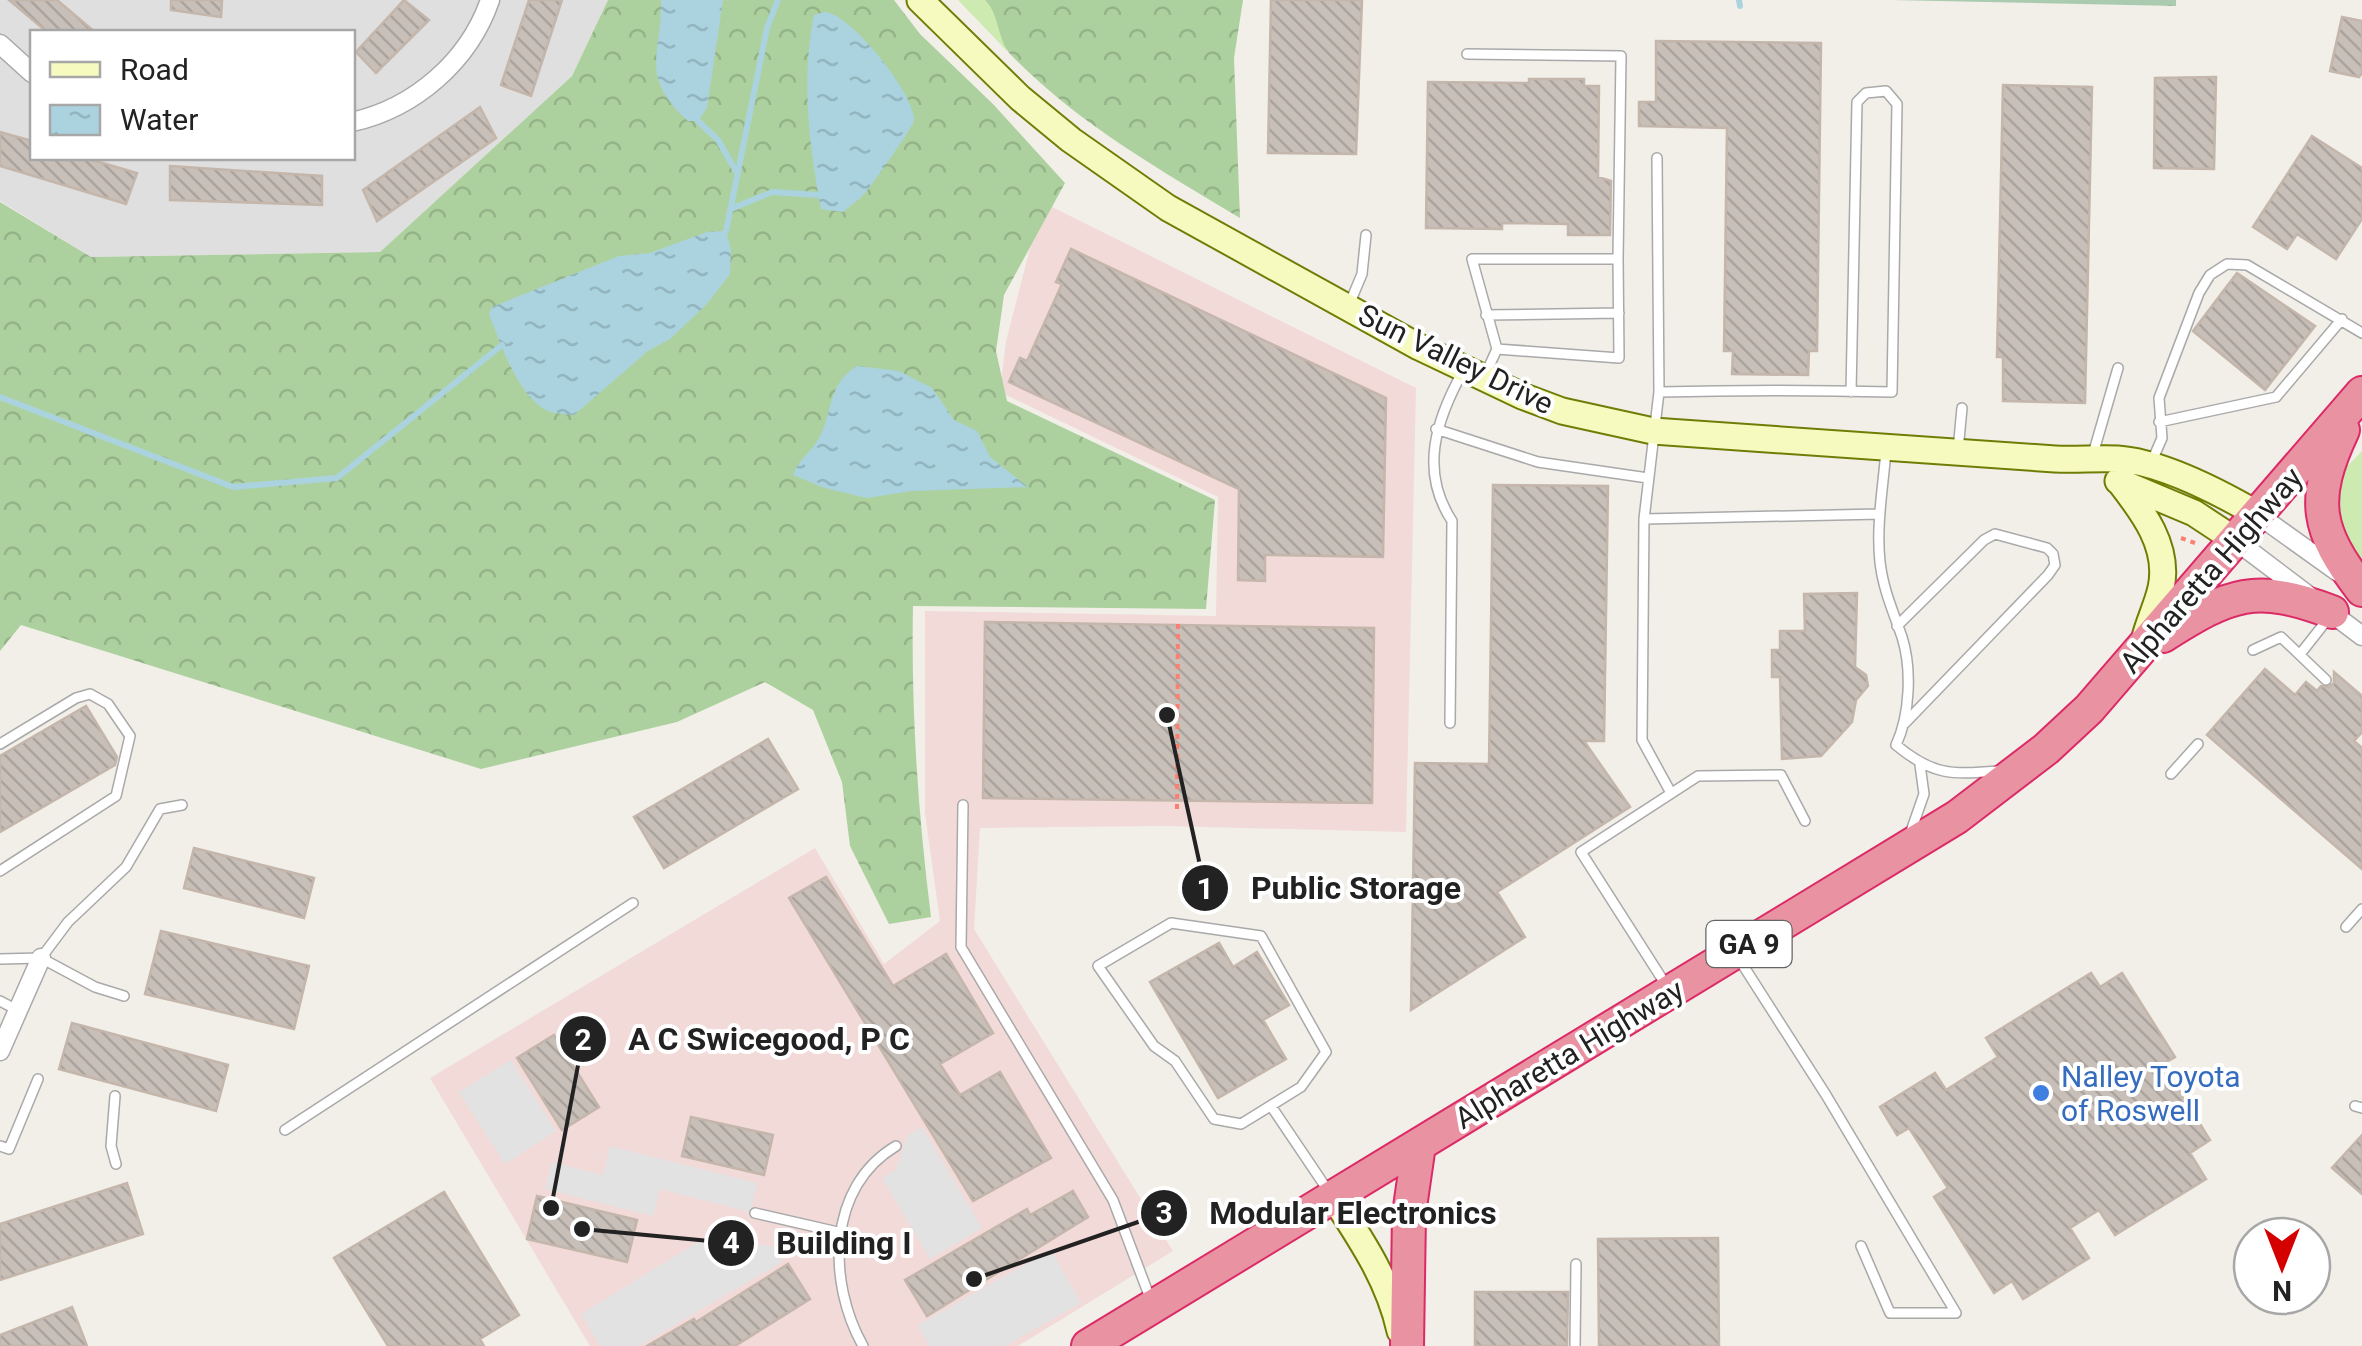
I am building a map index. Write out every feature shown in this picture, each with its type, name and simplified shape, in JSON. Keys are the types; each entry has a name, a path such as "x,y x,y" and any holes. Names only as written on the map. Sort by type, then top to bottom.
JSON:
{"highway":[{"name":"Alpharetta Highway","path":"1090,1345 1957,817 2076,722 2362,395"},
{"path":"2362,395 2331,456 2321,504 2324,526 2337,557 2362,590"},
{"path":"2142,649 2221,604 2240,598 2292,597 2332,612"},
{"path":"1404,1346 1409,1214 1419,1145"}],"street":[{"path":"355,121 392,109 432,82 463,51 490,0"},
{"name":"Sun Valley Drive","path":"920,0 973,55 1070,140 1168,208 1474,374 1562,410 1653,431 1886,449 2091,461 2122,459 2219,492 2257,514 2362,590"},
{"path":"0,44 30,71"},
{"path":"2091,461 2102,474 2194,513 2362,636"},
{"path":"2119,481 2153,531 2162,555 2160,592 2142,649"},
{"path":"0,1051 41,958"},
{"path":"1334,1198 1376,1263 1391,1296 1404,1346"}],"lane":[{"path":"1450,724 1452,521 1437,498 1436,429 1474,374 1497,350 1619,358 1621,56 1466,54"},
{"path":"1658,392 1852,392 1892,392 1896,104 1886,91 1866,93 1857,102 1852,392"},
{"path":"1658,158 1658,392 1644,520 1642,740 1672,793"},
{"path":"1348,307 1362,274 1366,235"},
{"path":"1497,350 1472,259 1618,259"},
{"path":"2150,466 2162,438 2159,398 2199,293 2210,275 2227,264 2247,266 2362,333"},
{"path":"1486,314 1618,312"},
{"path":"2159,422 2276,397 2342,319"},
{"path":"2091,461 2118,368"},
{"path":"1958,452 1962,408"},
{"path":"1436,429 1538,462 1648,478"},
{"path":"1886,449 1879,559 1886,600 1903,640 1907,674 1905,723"},
{"path":"1644,520 1880,514"},
{"path":"1897,626 1984,540 1995,534 2047,548 2053,554 2056,564 2048,575 1905,723 1896,744 1920,764 1961,772 2022,768"},
{"path":"2301,654 2332,612"},
{"path":"2254,650 2280,637 2326,680"},
{"path":"0,744 76,698 90,694 108,704 130,736 116,796 0,871"},
{"path":"2171,774 2198,744"},
{"path":"1902,850 1924,794 1920,764"},
{"path":"1670,992 1581,852 1698,776 1781,775 1804,820"},
{"path":"963,805 960,946 1113,1200 1153,1307"},
{"path":"41,958 68,922 126,867 160,809 182,806"},
{"path":"286,1130 633,903"},
{"path":"2346,928 2362,909"},
{"path":"1172,923 1261,936 1326,1052 1301,1087 1271,1106 1242,1124 1214,1119 1175,1061 1154,1046 1098,966 1172,923"},
{"path":"1735,952 1826,1095 1956,1314 1890,1314 1861,1246"},
{"path":"0,959 41,958 95,987 124,996"},
{"path":"0,1001 19,1011"},
{"path":"0,1146 10,1149 38,1079"},
{"path":"115,1096 111,1146 116,1164"},
{"path":"1271,1106 1334,1198"},
{"path":"864,1346 851,1325 841,1292 842,1233 847,1204 859,1177 896,1146"},
{"path":"754,1213 842,1233"},
{"path":"1574,1346 1576,1264"}],"path":[{"path":"2170,540 2186,538 2195,543"},
{"path":"1177,809 1178,620"}],"shaded area":[{"path":"0,0 608,0 572,76 380,252 91,257 0,201"},
{"path":"1042,202 1416,388 1406,832 1166,826 980,828 974,929 1173,1251 1018,1346 590,1346 430,1078 815,848 884,964 940,921 925,814 925,611 1216,616 1218,497 1000,392 1006,341"},
{"path":"511,1060 556,1131 505,1164 459,1092"},
{"path":"922,1127 982,1228 930,1259 882,1178 896,1169 907,1136"},
{"path":"610,1146 757,1183 750,1212 660,1189 653,1216 545,1189 552,1162 603,1175"},
{"path":"721,1228 731,1243 772,1246 782,1262 639,1346 600,1346 581,1314"},
{"path":"1051,1250 1081,1303 1005,1346 929,1346 918,1325"}],"green space":[{"path":"608,0 894,0 920,34 993,104 1065,183 1004,295 996,351 1007,401 1215,500 1206,609 913,606 916,762 931,917 889,924 850,846 842,782 813,710 765,682 677,722 481,769 21,625 0,651 0,202 91,257 380,252 572,76"},
{"path":"958,0 985,0 993,8 1007,51"},
{"path":"985,0 1243,0 1234,58 1240,218 1120,144 1037,80 1006,49"},
{"path":"1891,0 2176,0 2176,6"},
{"path":"2362,451 2362,561 2343,545 2333,481"}],"water":[{"path":"661,0 723,0 707,108 698,121 688,121 673,105 658,77"},
{"path":"824,12 849,26 879,57 904,93 914,120 867,191 843,212 821,209 810,136 810,40 814,15"},
{"path":"726,231 731,249 730,274 706,305 670,339 648,351 574,415 551,412 529,396 505,354 489,314 492,307 619,256 650,253 707,232"},
{"path":"857,366 899,371 932,388 954,420 977,431 990,457 1028,487 912,491 867,498 793,475 822,433 839,383"}],"building":[{"path":"9,0 57,0 93,30 45,30"},
{"path":"171,0 222,0 221,17 171,10"},
{"path":"404,0 429,20 376,73 356,52"},
{"path":"529,0 562,0 531,96 501,85"},
{"path":"1271,0 1362,0 1356,154 1268,153"},
{"path":"2342,17 2362,21 2359,77 2330,71"},
{"path":"1656,41 1821,43 1817,351 1809,351 1808,375 1732,374 1733,351 1724,351 1727,128 1639,126 1639,102 1656,102"},
{"path":"2216,77 2214,169 2154,168 2155,78"},
{"path":"1529,79 1584,79 1584,86 1599,86 1598,177 1611,181 1610,235 1568,235 1568,224 1502,223 1502,229 1426,228 1428,82 1529,83"},
{"path":"2003,85 2092,87 2085,403 2003,401 2003,357 1997,357"},
{"path":"480,107 496,138 377,221 363,190"},
{"path":"0,132 30,140 30,160 93,160 137,173 126,204 0,166"},
{"path":"2312,136 2362,168 2362,219 2336,259 2297,234 2287,249 2253,227"},
{"path":"170,166 322,176 322,205 170,200"},
{"path":"1071,249 1386,398 1383,557 1265,555 1265,581 1238,580 1239,489 1009,382 1020,358 1027,361 1062,284 1056,282"},
{"path":"2237,273 2315,326 2265,390 2193,331"},
{"path":"1493,485 1608,486 1604,741 1584,741 1630,807 1497,892 1525,937 1411,1010 1415,763 1489,764"},
{"path":"1857,593 1855,667 1866,675 1868,686 1856,700 1852,722 1821,756 1782,759 1780,677 1772,677 1772,650 1780,650 1780,631 1805,631 1804,594"},
{"path":"985,622 1374,628 1372,803 983,798"},
{"path":"2265,669 2295,695 2306,682 2317,691 2321,686 2329,687 2334,683 2334,672 2362,696 2362,732 2354,741 2362,748 2362,869 2207,735"},
{"path":"86,706 117,757 115,765 0,832 0,756"},
{"path":"768,739 798,789 664,868 634,817"},
{"path":"194,848 314,878 304,918 184,888"},
{"path":"826,877 893,986 946,954 993,1033 940,1064 960,1095 1000,1072 1051,1158 973,1201 789,898"},
{"path":"161,931 309,966 294,1029 145,994"},
{"path":"1219,943 1233,967 1257,952 1289,1005 1263,1020 1286,1059 1218,1098 1150,982"},
{"path":"2091,973 2100,987 2122,973 2175,1057 2163,1064 2210,1140 2190,1153 2206,1179 2115,1235 2099,1210 2070,1228 2089,1258 2023,1299 2012,1281 1994,1293 1934,1197 1948,1188 1909,1128 1897,1135 1880,1107 1935,1073 1946,1090 1998,1057 1986,1038"},
{"path":"72,1023 228,1065 216,1111 59,1069"},
{"path":"554,1035 599,1107 562,1130 517,1058"},
{"path":"691,1117 773,1135 764,1175 682,1156"},
{"path":"2362,1135 2362,1194 2332,1168"},
{"path":"127,1183 143,1234 0,1280 0,1224"},
{"path":"1073,1191 1088,1217 927,1316 905,1280 1027,1209 1030,1215"},
{"path":"444,1192 519,1315 480,1339 484,1346 388,1346 334,1258"},
{"path":"537,1196 637,1220 627,1262 527,1239"},
{"path":"1718,1238 1719,1346 1599,1346 1598,1239"},
{"path":"788,1264 810,1299 735,1346 647,1346 694,1319 696,1322"},
{"path":"1475,1292 1568,1292 1567,1346 1475,1346"},
{"path":"72,1307 87,1346 0,1346 0,1335"}],"waterway":[{"path":"726,231 767,28 778,0"},
{"path":"1739,0 1740,6"},
{"path":"698,121 718,140 736,171"},
{"path":"731,209 772,192 818,195"},
{"path":"0,397 233,487 337,478 502,345"}],"place":[{"name":"Public Storage","path":"1167,715"},
{"name":"Nalley Toyota of Roswell","path":"2041,1093"},
{"name":"A C Swicegood, P C","path":"551,1208"},
{"name":"Building I","path":"582,1229"},
{"name":"Modular Electronics","path":"974,1279"}]}
